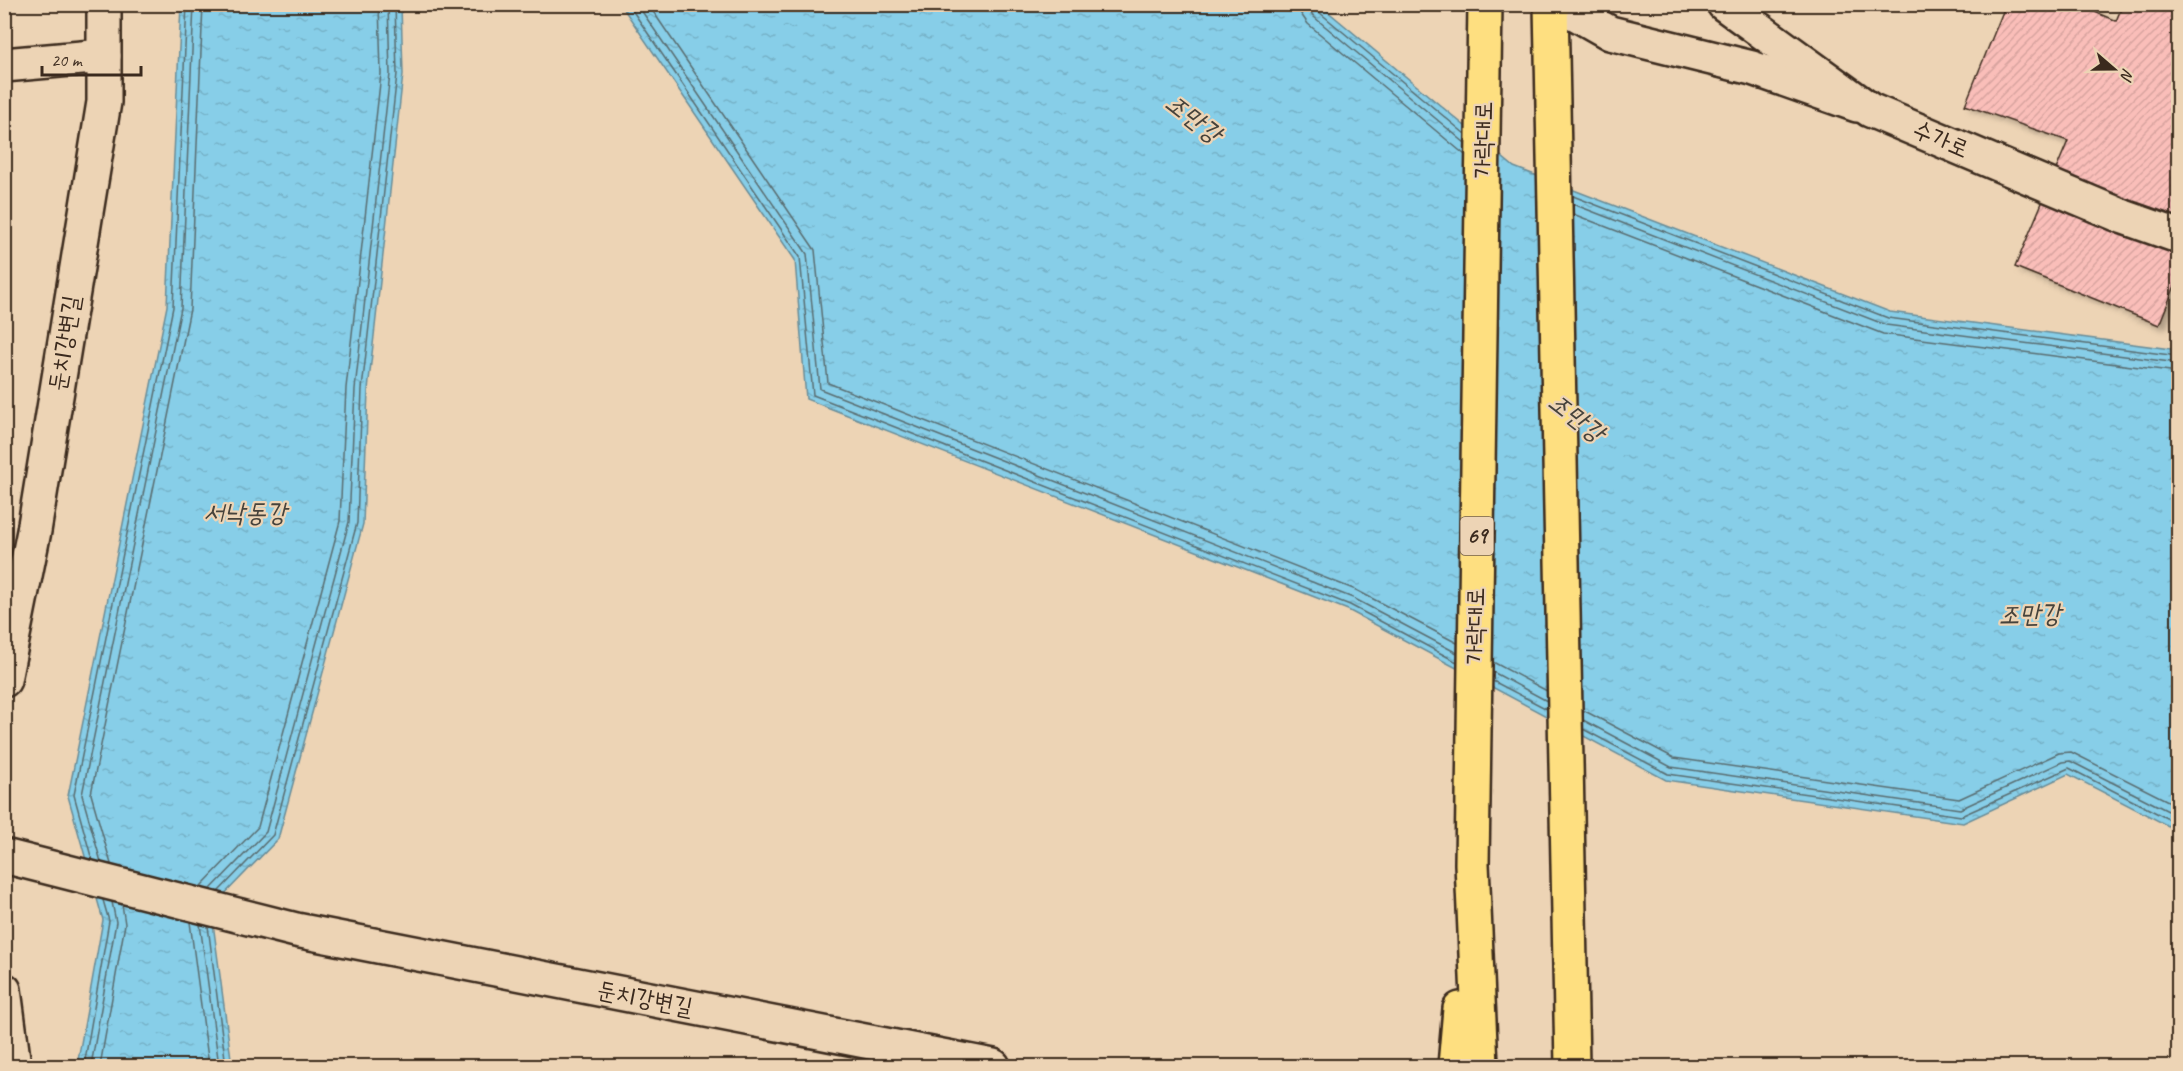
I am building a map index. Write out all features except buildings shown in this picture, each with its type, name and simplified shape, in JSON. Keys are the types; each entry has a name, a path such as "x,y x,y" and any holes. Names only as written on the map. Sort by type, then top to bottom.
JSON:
{"main road":[{"name":"가락대로","path":"1482,1066 1472,864 1485,4"},
{"path":"1551,4 1572,1066"},
{"path":"1455,1066 1472,864"}],"street":[{"name":"둔치강변길","path":"4,680 34,531 102,114 104,4"},
{"path":"1559,4 1610,33 1752,68 1870,110"},
{"name":"수가로","path":"1724,4 1870,110 2124,217 2178,236"},
{"path":"4,65 104,56"},
{"name":"둔치강변길","path":"4,856 296,930 993,1066"},
{"path":"4,990 14,1066"}],"water":[{"name":"서낙동강","path":"181,5 401,5 403,74 368,390 363,524 278,839 211,908 232,1066 77,1066 103,920 68,796 167,306"},
{"name":"조만강","path":"621,5 1320,5 1514,167 1890,312 2178,350 2178,831 2068,774 1963,823 1666,780 1348,610 806,399 795,260"}]}
